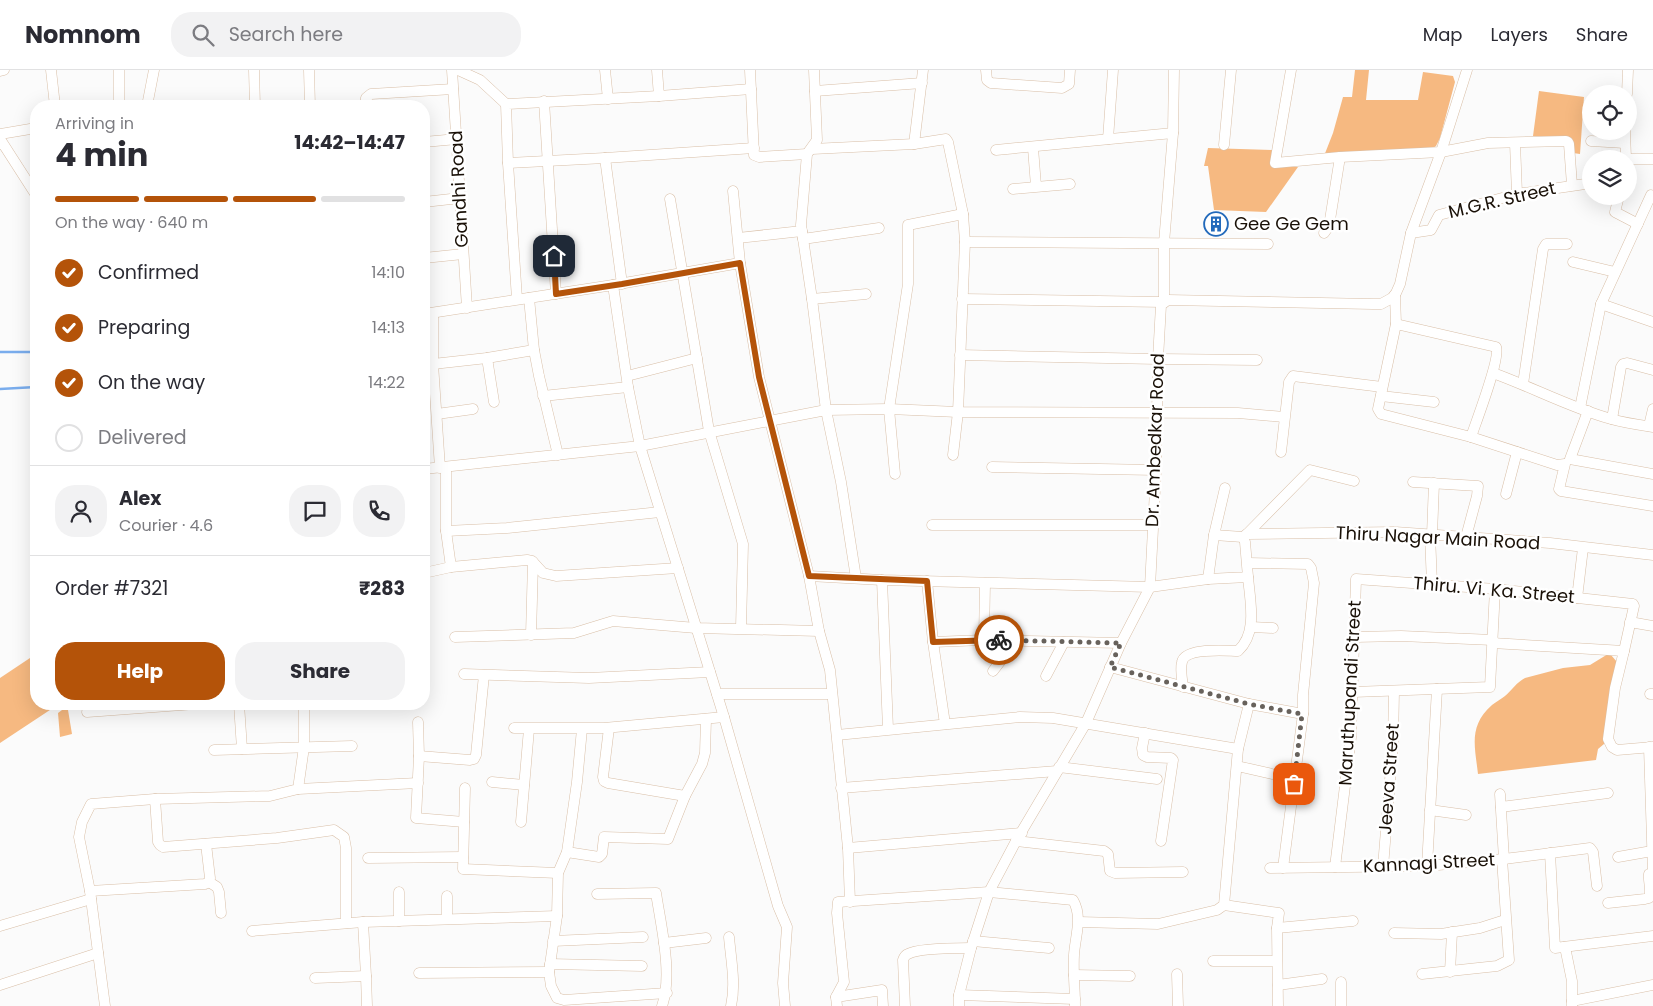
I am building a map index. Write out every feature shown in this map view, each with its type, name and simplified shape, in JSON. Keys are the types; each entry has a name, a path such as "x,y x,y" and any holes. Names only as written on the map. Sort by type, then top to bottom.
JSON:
{"street":[{"path":"0,71 4,70"},
{"path":"51,70 54,100"},
{"path":"119,70 119,100"},
{"path":"148,100 154,70"},
{"path":"254,70 256,100"},
{"path":"309,70 310,100"},
{"name":"Gandhi Road","path":"452,70 467,308"},
{"path":"458,70 480,80 506,104 517,299"},
{"path":"605,70 608,98"},
{"path":"657,70 659,96"},
{"path":"750,70 754,155 760,157 914,144 946,139 948,142 963,214 965,242 958,412 953,454"},
{"path":"814,70 817,140 810,152 801,225 826,410 841,482 856,578"},
{"path":"914,144 922,70"},
{"path":"986,70 987,80 991,83 1062,88 1069,84 1070,70"},
{"path":"1108,139 1113,70"},
{"name":"Dr. Ambedkar Road","path":"959,1006 959,995 972,944 989,892 1086,723 1121,643 1150,587 1156,470 1160,310 1164,302 1164,243 1172,133 1174,70"},
{"path":"1224,145 1231,70"},
{"name":"M.G.R. Street","path":"1291,70 1275,163 1340,157 1441,152 1488,143 1568,142 1572,184"},
{"path":"1462,70 1467,70 1441,152 1411,233 1400,284 1395,295 1396,324 1378,409 1381,414 1472,437 1557,465 1565,464 1559,488 1561,491 1653,506"},
{"path":"1627,85 1628,70"},
{"path":"815,91 922,83"},
{"path":"506,104 659,96 751,88"},
{"path":"366,100 371,94 453,89"},
{"path":"544,102 556,294"},
{"path":"0,134 30,129"},
{"path":"996,150 1033,148 1172,133"},
{"path":"0,138 30,186"},
{"path":"430,141 457,139"},
{"path":"1625,140 1626,150"},
{"path":"1591,141 1625,143"},
{"path":"1515,143 1517,194"},
{"path":"508,163 754,148"},
{"path":"1033,148 1036,186"},
{"path":"1324,233 1329,226 1340,157"},
{"path":"605,158 627,381 640,446 724,717 778,906 787,927 783,983 785,1006"},
{"path":"1637,159 1653,159"},
{"path":"1013,189 1070,184"},
{"name":"M.G.R. Street","path":"1411,233 1431,230 1439,215 1517,194 1572,184 1582,184"},
{"path":"733,191 740,263 759,377 809,576 830,670 848,848 850,902"},
{"path":"1651,194 1601,304 1584,410 1570,458 1653,474"},
{"path":"430,201 460,198"},
{"path":"670,199 710,432 742,544 742,628"},
{"path":"1617,205 1615,212 1638,224"},
{"path":"895,474 889,409 908,284 908,225 963,214"},
{"path":"738,238 802,235 878,228"},
{"path":"965,242 1268,244"},
{"path":"1523,384 1543,249 1546,244 1566,244"},
{"path":"430,257 463,254"},
{"path":"1573,262 1615,272"},
{"path":"430,313 740,263"},
{"path":"812,299 866,294"},
{"path":"962,299 1164,302 1168,300 1373,304 1387,301 1395,295"},
{"path":"530,298 534,350 542,396 558,455"},
{"path":"1601,304 1652,319"},
{"path":"1396,324 1496,347 1498,350 1493,373 1472,437"},
{"path":"430,333 443,468 446,531 451,568"},
{"path":"433,364 534,350"},
{"path":"960,355 1258,360"},
{"path":"487,358 494,402"},
{"path":"542,396 627,381 697,358"},
{"path":"1612,420 1621,367 1627,363 1653,370"},
{"path":"1493,373 1612,420 1651,427 1653,409"},
{"path":"1281,452 1289,382 1294,376 1434,402"},
{"path":"437,414 473,408"},
{"path":"430,469 640,446 826,410 889,409 958,412 1157,414 1238,413 1284,417"},
{"path":"1506,494 1517,452"},
{"path":"992,467 1156,470"},
{"path":"1183,686 1182,661 1186,655 1196,652 1238,651 1245,645 1252,624 1245,536 1310,470 1354,481"},
{"path":"1413,482 1478,486 1466,537"},
{"path":"1432,584 1431,535 1434,483"},
{"path":"1208,579 1214,535 1225,488"},
{"path":"446,531 507,528 660,512"},
{"path":"932,525 1153,525"},
{"name":"Thiru Nagar Main Road","path":"1214,535 1245,536 1396,532 1550,543 1653,555"},
{"path":"1577,598 1583,548"},
{"path":"430,571 527,560 533,562 544,573 556,576 678,568"},
{"path":"531,634 533,562"},
{"path":"1248,562 1308,564 1311,568 1314,583 1302,714 1283,868"},
{"path":"809,576 882,580 1150,587 1208,579 1248,577"},
{"name":"Thiru. Vi. Ka. Street","path":"1356,578 1494,589 1633,604 1630,622"},
{"name":"Maruthupandi Street","path":"1335,867 1351,737 1356,578"},
{"path":"882,580 888,729"},
{"path":"927,581 933,642 945,724"},
{"path":"984,640 985,583"},
{"path":"1353,692 1490,687 1494,589"},
{"path":"455,636 574,633 613,622 696,628 820,631"},
{"path":"1608,903 1645,899 1649,898 1650,893 1649,874 1653,872 1651,747 1617,750 1612,748 1608,739 1615,688 1630,622 1653,626"},
{"path":"1250,627 1273,628"},
{"path":"1355,637 1401,636 1624,651"},
{"path":"933,642 984,640 1121,643"},
{"path":"993,671 1016,641"},
{"path":"1046,676 1064,642"},
{"path":"1110,667 1249,704 1302,714"},
{"path":"464,674 588,678 710,672"},
{"path":"419,756 474,759 476,755 484,675"},
{"path":"1427,866 1437,689"},
{"name":"Jeeva Street","path":"1383,867 1393,743 1394,691"},
{"path":"717,694 832,694"},
{"path":"1224,905 1238,749 1249,704"},
{"path":"87,712 112,710"},
{"path":"239,710 242,749"},
{"path":"298,789 304,747 304,710"},
{"path":"514,728 609,728 724,717"},
{"path":"836,735 1020,718 1053,718 1238,749"},
{"path":"567,852 600,857 604,837 668,839 684,796 702,764 705,753 706,719"},
{"path":"418,722 419,756 416,818 464,822"},
{"path":"609,728 604,781 684,796"},
{"path":"520,822 529,729"},
{"path":"582,729 567,852 558,873 557,916 550,968 551,986 557,998 564,1000 667,993"},
{"path":"1145,733 1142,748 1143,755 1147,757 1171,758 1173,760 1161,841"},
{"path":"214,750 352,746"},
{"path":"1237,766 1272,774"},
{"path":"841,788 1058,769 1157,778"},
{"path":"492,782 524,785"},
{"path":"104,1006 91,895 79,836 82,822 91,804 155,799 270,796 298,789 418,783"},
{"path":"465,788 463,869 558,873"},
{"path":"1501,807 1608,793"},
{"path":"1422,974 1497,966 1508,960 1500,794"},
{"path":"155,799 160,845 163,847 277,838 334,830 344,837 346,848 346,923"},
{"path":"1430,810 1466,815"},
{"path":"848,848 1019,837 1104,851 1108,854 1110,871 1115,874 1183,872"},
{"path":"206,844 209,882"},
{"name":"Kannagi Street","path":"1270,868 1427,866 1592,849 1597,886"},
{"path":"1618,857 1652,851"},
{"path":"1550,854 1555,948 1653,936"},
{"path":"368,858 463,857"},
{"path":"0,926 91,895 205,884 209,882"},
{"path":"209,882 217,887 222,913"},
{"path":"399,892 399,921"},
{"path":"836,1002 844,982 837,913 838,902 989,892 1073,900 1076,905 1079,922 1074,954 1075,1002 959,995"},
{"path":"597,894 656,894 664,943 667,993 662,1006"},
{"path":"447,896 447,920"},
{"path":"1079,922 1158,924 1217,910 1224,905 1278,913 1278,1006"},
{"path":"252,931 363,922 557,916"},
{"path":"1394,932 1441,934 1480,928 1505,920"},
{"path":"1277,928 1353,921"},
{"path":"363,922 366,1006"},
{"path":"1450,972 1452,932"},
{"path":"553,941 643,937"},
{"path":"729,937 733,976 731,1006"},
{"path":"664,943 706,938"},
{"path":"905,1006 903,960 908,953 972,944 1049,948"},
{"path":"1566,947 1572,981 1572,1003 1653,985"},
{"path":"0,985 98,953"},
{"path":"1213,961 1278,961"},
{"path":"418,973 642,966"},
{"path":"1177,974 1178,1006"},
{"path":"1074,975 1130,976"},
{"path":"315,978 366,976"},
{"path":"1278,985 1322,979"},
{"path":"1341,982 1341,1006"},
{"path":"836,1002 882,990 883,1006"}],"shaded area":[{"path":"1355,70 1369,70 1366,100 1418,100 1423,72 1453,76 1455,82 1440,138 1436,146 1433,148 1324,156 1333,133 1343,97 1352,97"},
{"path":"1539,91 1582,97 1580,154 1573,153 1572,141 1533,136"},
{"path":"1208,148 1272,150 1271,165 1298,167 1266,212 1214,210 1208,166 1204,166"},
{"path":"1608,654 1617,662 1604,744 1598,749 1596,760 1478,774 1475,746 1476,729 1484,713 1492,705 1525,678 1563,668 1590,665"},
{"path":"30,658 30,710 50,710 0,743 0,678"},
{"path":"62,710 68,710 72,734 60,737 58,713"}],"waterway":[{"path":"0,352 30,352"},
{"path":"0,389 30,387"}],"way so far":[{"path":"999,640 1121,643 1110,667 1249,704 1302,714 1294,784"}],"place":[{"name":"Gee Ge Gem","path":"1216,224"}],"route":[{"path":"554,256 556,294 740,263 759,377 809,576 927,581 933,642 999,640"}]}
